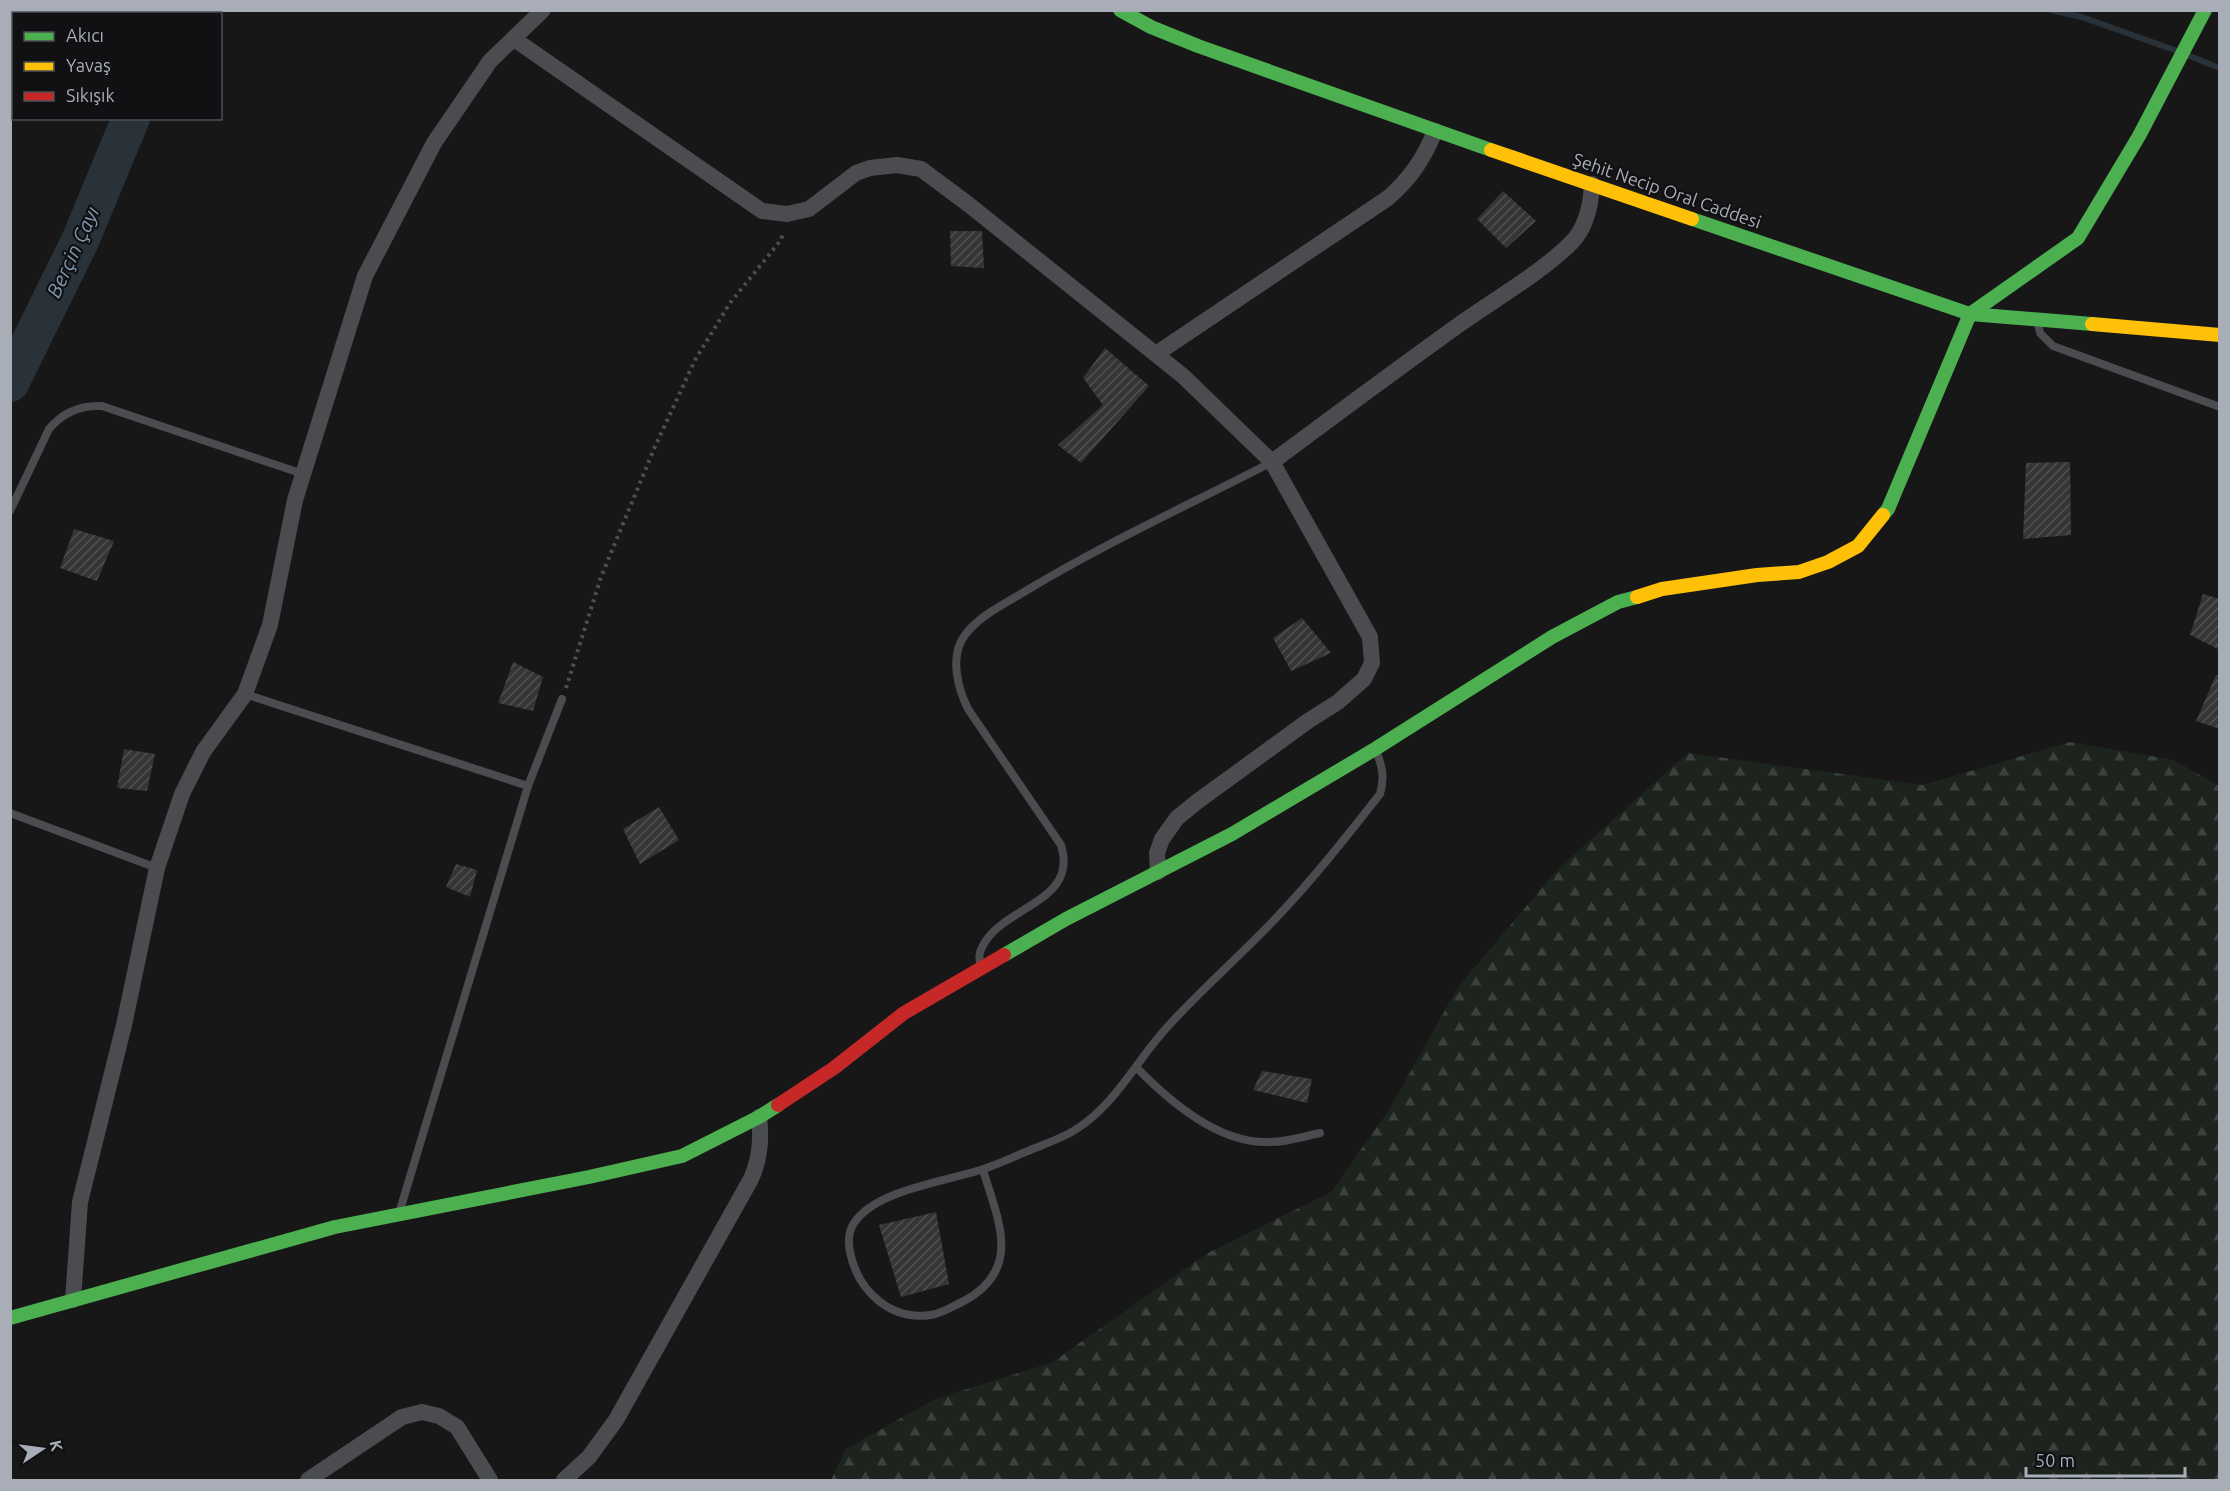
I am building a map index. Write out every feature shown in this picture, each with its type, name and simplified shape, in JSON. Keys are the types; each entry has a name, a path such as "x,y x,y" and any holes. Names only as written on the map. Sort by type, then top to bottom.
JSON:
{"street":[{"path":"73,1300 80,1202 124,1025 157,868 182,794 203,752 245,694 270,625 295,500 364,276 434,143 490,61 543,10"},
{"name":"Şehit Necip Oral Caddesi","path":"1120,10 1151,27 1198,46 1970,314 2220,334"},
{"path":"10,1318 335,1227 589,1177 682,1156 759,1117 834,1068 904,1013 1066,919 1232,834 1375,749 1552,637 1618,602 1662,589 1756,574 1799,572 1828,562 1858,546 1888,509 1970,314 2078,238 2139,136 2205,10"},
{"path":"514,39 762,211 787,214 809,208 856,173 870,168 897,165 921,169 1156,354 1209,399 1272,462 1370,637 1372,663 1364,679 1338,702 1271,748 1177,818 1162,839 1157,853 1158,872"},
{"path":"1156,354 1388,198 1426,155 1435,130"},
{"path":"1272,462 1572,243 1587,215 1592,184"},
{"path":"564,1480 588,1457 616,1420 751,1179 760,1155 759,1117"},
{"path":"308,1480 402,1417 422,1412 439,1416 457,1427 489,1480"}],"lane":[{"path":"2037,319 2040,333 2053,346 2220,407"},
{"path":"10,511 55,421 71,410 92,405 102,406 303,474"},
{"path":"982,968 979,960 980,952 997,927 1052,891 1057,885 1063,871 1063,854 1057,840 962,698 957,659 964,636 984,616 1050,576 1272,462"},
{"path":"245,694 528,786"},
{"path":"398,1215 528,786 562,699"},
{"path":"983,1170 998,1219 1003,1247 998,1266 984,1288 942,1312 933,1314 904,1314 885,1306 864,1287 852,1262 848,1241 855,1221 875,1204 897,1194 983,1170 1076,1130 1106,1104 1170,1024 1278,916 1380,794 1383,774 1375,749"},
{"path":"10,813 157,868"},
{"path":"1136,1067 1175,1104 1236,1138 1262,1143 1320,1134"}],"path":[{"path":"562,699 601,577 677,400 706,340 730,303 781,240 787,214"}],"green space":[{"path":"2070,742 2174,760 2219,786 2219,1480 831,1480 846,1449 935,1399 1051,1363 1208,1253 1331,1192 1389,1110 1458,987 1558,869 1688,753 1923,785"}],"building":[{"path":"1503,191 1536,221 1506,248 1477,219"},
{"path":"950,231 982,231 984,268 951,266"},
{"path":"1105,348 1149,386 1081,463 1058,445 1103,405 1083,378"},
{"path":"2070,462 2071,535 2023,539 2026,463"},
{"path":"74,529 114,541 97,581 60,568"},
{"path":"2203,594 2220,599 2220,650 2190,635"},
{"path":"1302,618 1331,653 1291,671 1273,638"},
{"path":"513,662 543,677 533,711 498,703"},
{"path":"2216,675 2220,675 2220,729 2196,721"},
{"path":"124,749 155,754 147,791 117,788"},
{"path":"659,807 679,840 640,864 623,829"},
{"path":"456,864 477,870 470,897 446,887"},
{"path":"1262,1071 1312,1079 1307,1103 1253,1090"},
{"path":"936,1212 949,1284 901,1297 879,1225"}],"waterway":[{"path":"2051,10 2082,17 2177,51"},
{"path":"2187,55 2220,68"},
{"name":"Berçin Çayı","path":"10,383 80,241 130,120"}],"traffic: fast":[{"path":"1120,10 1151,27 1198,46 1491,150"},
{"path":"1883,515 1888,509 1970,314 2078,238 2139,136 2205,10"},
{"path":"1692,219 1970,314 2092,324"},
{"path":"1004,955 1066,919 1232,834 1375,749 1552,637 1618,602 1637,597"},
{"path":"10,1318 335,1227 589,1177 682,1156 778,1105"}],"traffic: slow":[{"path":"1491,150 1692,219"},
{"path":"2092,324 2220,335"},
{"path":"1637,597 1662,589 1757,575 1799,572 1828,562 1858,546 1883,515"}],"traffic: jam":[{"path":"778,1105 834,1068 904,1013 1004,955"}]}
